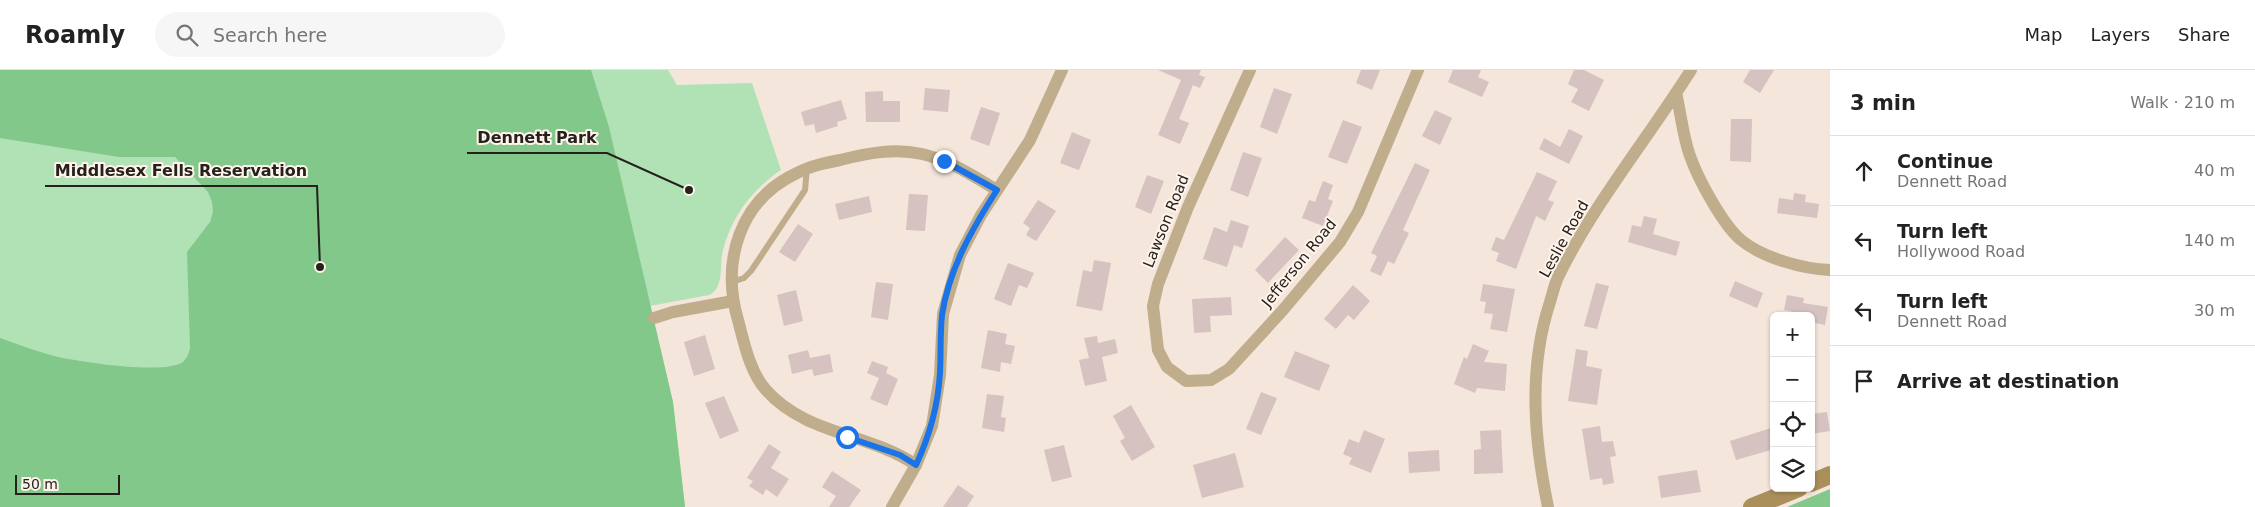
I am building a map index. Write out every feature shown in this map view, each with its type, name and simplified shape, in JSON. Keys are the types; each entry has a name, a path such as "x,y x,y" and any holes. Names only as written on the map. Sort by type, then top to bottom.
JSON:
{"main road":[{"path":"1815,482 1830,476"},
{"path":"1752,507 1789,492"}],"street":[{"path":"892,507 926,444 935,416 940,375 942,314 954,270 967,239 1030,140 1062,70"},
{"name":"Lawson Road","path":"1186,381 1167,367 1158,350 1153,306 1164,266 1188,207 1250,70"},
{"name":"Jefferson Road","path":"1186,381 1211,380 1230,369 1340,242 1358,212 1418,70"},
{"name":"Leslie Road","path":"1548,507 1541,472 1535,417 1537,364 1544,319 1559,274 1618,176 1691,70"},
{"path":"1676,93 1690,156 1712,203 1741,240 1776,260 1813,270 1830,270"},
{"path":"916,465 900,455 812,423 777,401 765,388 756,375 733,301 730,269 734,248 746,219 760,200 776,184 807,168 874,152 912,152 944,161 997,190"},
{"path":"654,318 674,312 733,301"}],"lane":[{"path":"731,282 744,278 805,190 807,168"}],"green space":[{"path":"0,70 668,70 677,85 752,83 781,170 752,195 738,215 723,250 719,281 714,292 709,295 650,306 673,402 685,507 0,507"},
{"path":"0,70 591,70 609,127 673,402 685,507 0,507 0,338 58,357 85,362 159,367 173,366 183,362 190,348 187,252 210,222 213,212 208,192 175,157 119,157 0,138"},
{"path":"1830,489 1830,507 1787,507"}],"building":[{"path":"1158,70 1201,70 1199,75 1205,77 1200,88 1193,85 1179,119 1189,123 1180,144 1158,135 1181,80"},
{"path":"1361,70 1380,70 1372,90 1356,83"},
{"path":"1453,70 1481,70 1478,77 1489,82 1482,97 1448,82"},
{"path":"1574,70 1584,70 1604,80 1589,111 1571,102 1578,89 1568,84"},
{"path":"1750,70 1774,70 1760,93 1743,82"},
{"path":"925,88 950,90 948,112 923,110"},
{"path":"1274,88 1292,94 1277,134 1260,127"},
{"path":"883,91 883,101 900,101 900,122 866,122 865,92"},
{"path":"841,100 847,119 837,122 838,126 816,133 814,124 805,126 801,112"},
{"path":"981,107 1000,113 989,146 970,139"},
{"path":"1435,110 1452,118 1440,145 1422,136"},
{"path":"1731,119 1752,119 1751,162 1730,161"},
{"path":"1343,120 1362,127 1347,164 1328,157"},
{"path":"1569,129 1583,136 1569,164 1539,149 1544,138 1560,147"},
{"path":"1072,132 1091,140 1079,170 1060,163"},
{"path":"1243,152 1262,158 1248,197 1230,190"},
{"path":"1415,163 1430,170 1403,230 1409,233 1394,264 1388,261 1381,276 1370,271 1377,256 1371,253"},
{"path":"1537,172 1557,181 1548,200 1554,202 1545,221 1536,216 1516,269 1496,261 1499,253 1491,250 1496,237 1504,240"},
{"path":"1147,175 1164,181 1151,214 1135,207"},
{"path":"1323,181 1333,185 1328,199 1333,201 1323,226 1302,218 1309,200 1315,202"},
{"path":"1794,193 1806,195 1805,202 1819,204 1817,218 1777,213 1779,198 1793,200"},
{"path":"909,194 928,195 925,231 906,230"},
{"path":"869,196 872,212 839,220 835,204"},
{"path":"1038,200 1056,211 1036,241 1026,235 1030,228 1023,223"},
{"path":"1644,216 1657,219 1653,234 1680,242 1676,256 1628,242 1632,225 1641,227"},
{"path":"1231,220 1249,226 1242,248 1234,245 1227,267 1203,259 1214,227 1227,232"},
{"path":"798,224 813,234 795,262 779,252"},
{"path":"1285,237 1299,250 1268,283 1255,270"},
{"path":"1094,260 1111,263 1102,311 1076,306 1083,270 1092,272"},
{"path":"1008,263 1034,273 1027,288 1019,285 1011,306 994,299"},
{"path":"1735,281 1763,293 1757,308 1729,296"},
{"path":"876,282 893,284 888,320 871,317"},
{"path":"1596,283 1609,286 1597,329 1584,326"},
{"path":"1483,284 1515,289 1507,332 1490,329 1493,314 1484,313 1486,302 1480,301"},
{"path":"1353,285 1370,301 1354,320 1348,315 1336,329 1324,319"},
{"path":"796,290 803,321 784,326 777,295"},
{"path":"1787,295 1804,298 1803,303 1828,307 1825,325 1815,323 1815,312 1784,310"},
{"path":"1231,297 1232,315 1210,316 1211,332 1194,333 1192,299"},
{"path":"988,330 1007,334 1005,344 1015,346 1011,364 1001,362 1000,372 981,368"},
{"path":"705,335 715,369 694,376 684,342"},
{"path":"1097,336 1098,343 1115,339 1118,353 1102,357 1107,381 1085,386 1079,360 1089,358 1084,338"},
{"path":"1473,344 1489,351 1484,362 1507,364 1505,391 1477,388 1475,393 1454,384 1464,357 1467,359"},
{"path":"1576,349 1588,351 1586,366 1602,369 1597,405 1568,401"},
{"path":"808,350 810,358 830,354 833,372 814,376 812,369 792,374 788,355"},
{"path":"1295,351 1330,365 1319,391 1284,377"},
{"path":"872,361 888,367 886,373 898,379 887,406 870,399 879,378 867,373"},
{"path":"1261,392 1277,398 1261,435 1246,429"},
{"path":"987,394 1004,396 1001,417 1006,418 1004,432 982,428"},
{"path":"724,396 739,431 720,439 705,403"},
{"path":"1131,405 1155,447 1132,461 1120,441 1125,438 1113,416"},
{"path":"1827,412 1830,431 1815,433 1815,414"},
{"path":"1600,426 1602,442 1613,441 1616,456 1610,457 1614,483 1603,485 1602,478 1590,480 1582,429"},
{"path":"1770,428 1770,450 1736,460 1730,441"},
{"path":"1364,430 1385,439 1371,473 1349,464 1352,458 1343,454 1349,439 1359,443"},
{"path":"1501,430 1503,473 1474,474 1474,450 1481,449 1480,431"},
{"path":"769,444 781,452 771,468 789,479 777,497 766,489 763,495 749,486 753,481 747,478"},
{"path":"1064,445 1072,477 1052,482 1044,450"},
{"path":"1439,450 1440,471 1409,473 1408,452"},
{"path":"1235,453 1244,487 1202,498 1193,465"},
{"path":"1697,470 1701,492 1661,498 1658,476"},
{"path":"832,471 861,490 849,507 829,507 836,496 822,487"},
{"path":"958,485 974,496 967,507 943,507"}],"place":[{"name":"Dennett Park","path":"689,190"},
{"name":"Middlesex Fells Reservation","path":"320,267"}],"route":[{"path":"847,437 900,455 916,465 926,444 937,406 942,314 945,301 954,270 967,239 997,190 962,169 944,161"}]}
